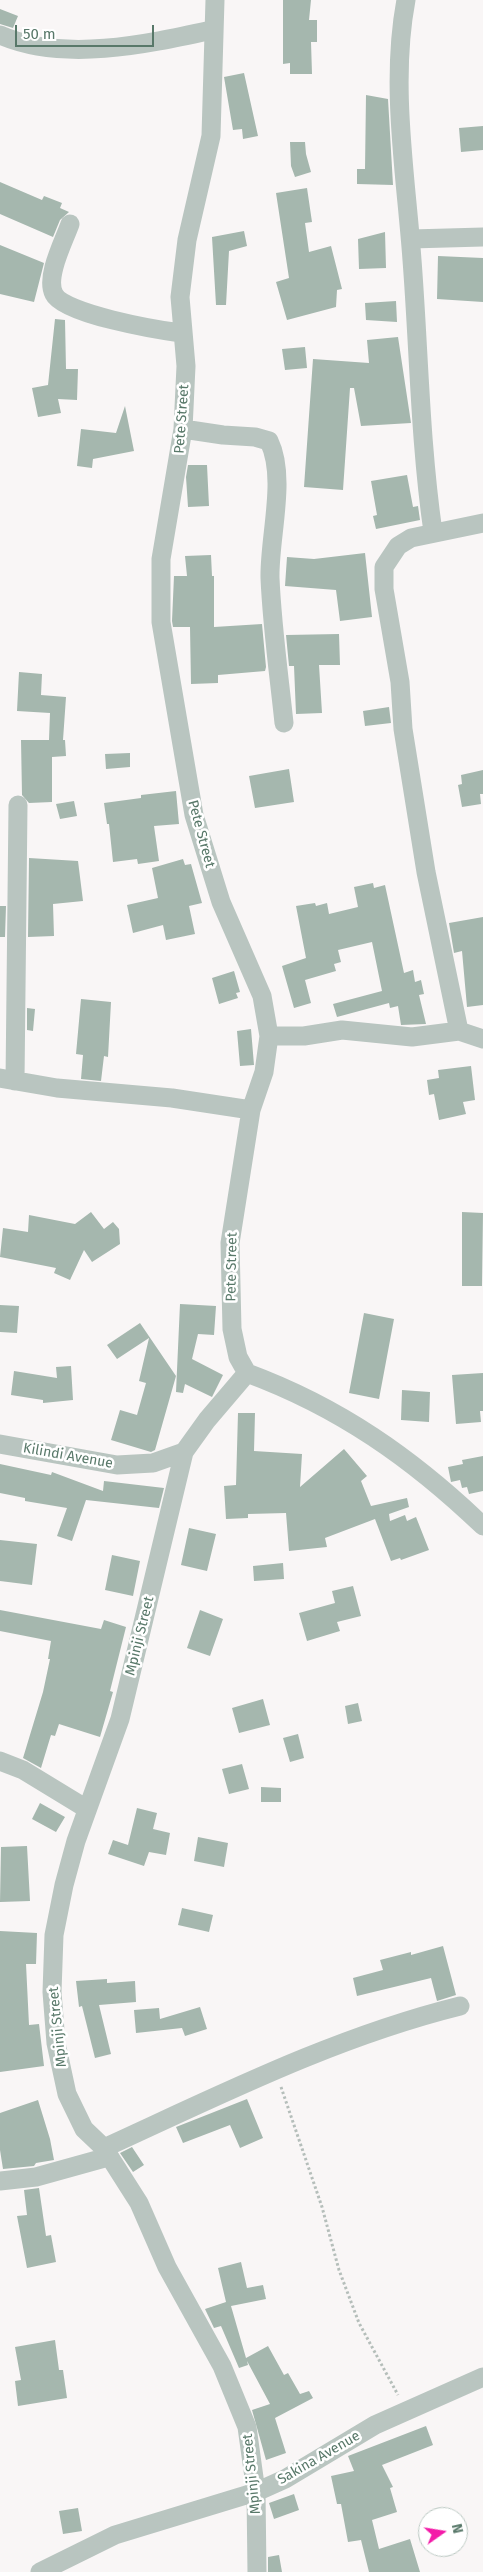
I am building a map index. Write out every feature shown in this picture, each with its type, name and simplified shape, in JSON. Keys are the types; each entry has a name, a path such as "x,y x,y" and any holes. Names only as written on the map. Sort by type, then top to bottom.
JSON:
{"street":[{"name":"Pete Street","path":"214,0 211,136 187,240 180,297 181,333 186,366 183,429 162,559 161,622 194,815 221,902 262,996 269,1036 264,1072 252,1110 230,1242 232,1329 238,1357 247,1373"},
{"path":"406,0 401,50 401,157 411,239 424,454 433,532"},
{"path":"0,35 46,46 82,48 140,45 212,30"},
{"path":"70,224 58,254 51,280 54,295 63,303 81,311 144,328 181,333"},
{"path":"411,239 483,237"},
{"path":"183,429 223,435 255,437 269,442 274,453 276,482 270,577 284,723"},
{"path":"459,1031 426,872 402,729 400,682 384,589 384,567 390,554 398,546 411,538 433,532 483,524"},
{"path":"18,805 7,1080 56,1088 172,1098 252,1110"},
{"path":"269,1036 304,1036 342,1030 412,1037 459,1031 483,1039"},
{"path":"184,1452 207,1420 247,1373 288,1388 340,1415 441,1486 483,1526"},
{"name":"Kilindi Avenue","path":"0,1444 117,1466 153,1464 184,1452"},
{"name":"Mpinji Street","path":"184,1452 120,1719 87,1809 64,1885 56,1927 52,1992 56,2042 67,2094 84,2129 106,2153 139,2203 167,2267 222,2366 247,2427 256,2492 257,2572"},
{"path":"0,1761 23,1770 87,1809"},
{"path":"0,2181 36,2177 106,2153 276,2070 352,2038 460,2006"},
{"name":"Sakina Avenue","path":"40,2572 115,2535 256,2492 285,2479 375,2426 483,2377"}],"path":[{"path":"276,2070 322,2208 339,2270 359,2323 386,2370 406,2412"}],"building":[{"path":"283,0 311,0 309,20 317,20 317,42 311,42 312,74 290,74 290,63 283,64"},
{"path":"0,9 18,16 13,28 0,24"},
{"path":"244,73 258,136 243,139 242,129 233,130 224,77"},
{"path":"366,95 388,99 393,185 357,184 357,169 365,169"},
{"path":"483,126 483,150 461,152 459,128"},
{"path":"290,142 305,142 311,172 295,177 291,166"},
{"path":"0,182 42,200 44,196 62,203 60,208 69,212 60,220 53,237 0,214"},
{"path":"307,188 312,222 305,223 309,252 331,246 342,289 337,290 336,307 287,320 276,282 289,278 276,193"},
{"path":"244,231 247,246 229,251 226,305 216,305 212,237"},
{"path":"385,232 386,268 359,269 358,239"},
{"path":"0,245 44,263 34,302 0,294"},
{"path":"438,256 483,258 483,302 437,299"},
{"path":"396,301 397,322 366,320 365,303"},
{"path":"55,319 65,320 66,369 78,369 77,400 58,399 61,413 38,417 32,388 48,385"},
{"path":"398,337 411,423 361,426 354,388 350,388 343,490 304,487 313,359 369,363 367,340"},
{"path":"305,347 307,368 285,370 282,349"},
{"path":"125,406 134,451 93,459 92,468 77,466 81,429 116,433"},
{"path":"188,465 207,465 209,506 188,507 186,477"},
{"path":"407,475 413,507 418,506 420,520 376,529 373,516 377,515 371,481"},
{"path":"365,553 372,617 340,621 336,590 285,586 287,557 314,559"},
{"path":"211,555 212,576 214,576 214,627 262,624 266,667 265,671 218,675 218,683 191,684 190,627 173,627 172,621 174,576 187,576 185,556"},
{"path":"339,634 340,665 319,665 322,713 296,714 294,666 289,666 286,635"},
{"path":"19,672 42,674 41,695 66,697 63,740 65,740 66,756 52,757 52,802 29,803 22,795 21,740 49,740 50,713 17,711"},
{"path":"389,707 391,723 365,726 363,711"},
{"path":"130,753 130,767 106,769 105,754"},
{"path":"289,769 294,802 255,808 249,776"},
{"path":"483,770 483,794 480,794 481,804 462,807 458,785 462,784 461,775"},
{"path":"176,791 179,824 154,826 159,861 138,864 137,859 113,862 109,824 107,824 104,803 141,798 141,795"},
{"path":"74,801 77,816 60,819 56,804"},
{"path":"29,858 78,861 83,901 53,904 54,936 28,937"},
{"path":"183,859 185,865 191,864 202,903 189,906 195,934 166,940 163,925 133,933 127,905 158,898 152,868"},
{"path":"373,883 374,888 385,885 404,973 413,970 415,982 421,980 424,994 419,995 426,1024 401,1025 398,1006 390,1008 389,1003 337,1017 333,1004 382,991 372,942 338,950 341,962 334,964 336,971 305,980 311,1003 294,1008 282,966 306,958 296,906 315,903 316,906 327,903 329,914 358,907 354,887"},
{"path":"0,906 6,906 5,937 0,937"},
{"path":"483,917 483,1005 467,1007 462,951 454,953 449,923"},
{"path":"234,971 240,992 236,993 238,998 219,1004 212,978"},
{"path":"81,999 111,1002 108,1057 104,1056 101,1081 81,1079 83,1055 76,1054"},
{"path":"27,1008 35,1009 33,1031 27,1030"},
{"path":"251,1029 254,1065 240,1066 237,1031"},
{"path":"471,1066 475,1100 463,1102 466,1114 439,1120 434,1094 429,1095 427,1080 439,1078 438,1070"},
{"path":"91,1212 104,1229 113,1222 119,1229 120,1244 92,1262 84,1250 70,1280 54,1273 56,1268 0,1257 3,1228 28,1232 29,1215 75,1224"},
{"path":"462,1212 483,1213 482,1286 462,1286"},
{"path":"180,1304 216,1306 214,1335 198,1334 192,1359 223,1375 212,1397 185,1384 183,1393 176,1392"},
{"path":"0,1305 19,1306 17,1333 0,1332"},
{"path":"364,1313 394,1319 379,1399 349,1393"},
{"path":"140,1323 176,1376 155,1450 151,1452 111,1440 120,1410 137,1415 146,1383 139,1381 149,1338 117,1359 107,1345"},
{"path":"71,1366 73,1400 43,1403 43,1400 11,1395 14,1371 57,1378 56,1367"},
{"path":"483,1373 483,1411 480,1411 481,1422 456,1424 452,1375"},
{"path":"402,1390 430,1392 429,1422 401,1420"},
{"path":"238,1413 255,1413 254,1451 302,1454 300,1487 344,1449 367,1476 361,1481 371,1506 407,1498 409,1507 389,1514 390,1521 405,1515 407,1521 416,1517 429,1550 401,1560 400,1558 391,1561 375,1519 325,1538 327,1547 289,1551 286,1513 248,1514 248,1518 226,1519 224,1486 236,1485"},
{"path":"483,1456 483,1491 469,1494 467,1487 462,1488 460,1480 451,1482 448,1467 463,1464 462,1460"},
{"path":"0,1464 51,1475 52,1472 103,1491 104,1481 164,1488 159,1508 86,1500 72,1541 57,1536 67,1508 25,1501 25,1498 0,1493"},
{"path":"189,1528 216,1534 207,1571 181,1565"},
{"path":"0,1540 37,1544 32,1585 0,1581"},
{"path":"112,1555 140,1561 133,1596 105,1590"},
{"path":"283,1563 284,1579 254,1581 253,1566"},
{"path":"353,1586 361,1616 337,1622 340,1631 307,1641 299,1613 335,1603 332,1591"},
{"path":"0,1610 101,1629 104,1620 126,1627 110,1691 113,1692 100,1737 59,1724 55,1736 51,1735 41,1768 23,1758 43,1692 50,1659 48,1659 51,1641 0,1631"},
{"path":"200,1610 223,1619 210,1656 187,1648"},
{"path":"263,1699 270,1725 239,1733 232,1708"},
{"path":"358,1703 362,1721 348,1724 345,1706"},
{"path":"298,1734 304,1758 290,1762 283,1738"},
{"path":"242,1764 249,1789 229,1794 222,1769"},
{"path":"261,1787 281,1788 281,1802 261,1802"},
{"path":"40,1803 65,1817 56,1832 32,1819"},
{"path":"137,1808 157,1813 153,1829 170,1833 166,1855 149,1852 144,1866 108,1854 113,1840 128,1845"},
{"path":"198,1837 228,1843 224,1867 194,1861"},
{"path":"27,1846 30,1901 0,1902 1,1847"},
{"path":"182,1908 213,1915 209,1932 178,1925"},
{"path":"0,1931 37,1933 36,1964 26,1964 29,2025 39,2024 44,2066 0,2072"},
{"path":"443,1946 456,1995 437,2001 431,1978 357,1996 353,1978 383,1970 380,1960 411,1952 411,1955"},
{"path":"107,1979 107,1983 135,1981 136,2002 99,2005 111,2054 95,2058 82,2006 79,2007 76,1981"},
{"path":"200,2007 207,2029 185,2036 182,2028 136,2033 134,2010 159,2008 160,2019"},
{"path":"247,2099 263,2138 240,2148 230,2125 183,2143 176,2127"},
{"path":"38,2100 50,2139 54,2160 36,2163 34,2166 3,2169 0,2150 0,2113"},
{"path":"132,2147 144,2165 133,2172 120,2153"},
{"path":"39,2188 46,2236 51,2235 56,2262 27,2268 17,2216 27,2215 24,2190"},
{"path":"241,2262 247,2288 263,2285 266,2299 231,2306 246,2358 268,2346 284,2375 288,2373 300,2394 309,2391 313,2398 275,2418 286,2453 266,2460 252,2410 270,2404 247,2361 248,2365 239,2368 221,2326 214,2328 205,2309 226,2302 218,2268"},
{"path":"55,2340 59,2370 63,2370 67,2398 18,2406 15,2381 21,2380 15,2347"},
{"path":"426,2426 433,2445 382,2465 393,2487 390,2488 397,2512 372,2520 379,2549 410,2539 420,2572 369,2572 361,2540 348,2542 341,2504 337,2504 331,2476 354,2471 348,2456"},
{"path":"294,2494 299,2510 274,2519 269,2503"},
{"path":"78,2508 82,2531 63,2534 59,2511"},
{"path":"279,2555 282,2572 268,2572 268,2557"}]}
